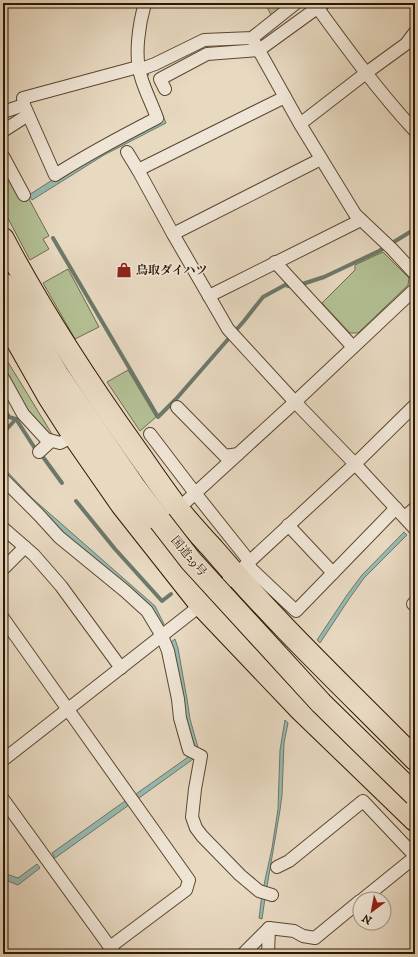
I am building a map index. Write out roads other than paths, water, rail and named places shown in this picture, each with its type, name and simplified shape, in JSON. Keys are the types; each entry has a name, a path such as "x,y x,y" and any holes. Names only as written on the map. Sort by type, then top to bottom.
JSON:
{"highway":[{"path":"3,239 22,274 79,366 107,409 178,509 244,567 344,690 415,759"},
{"name":"国道29号","path":"3,284 57,374 133,485 191,560 321,702 415,795"},
{"path":"3,316 49,397 74,436 122,505 201,605 299,708 415,820"}],"street":[{"path":"145,3 140,24 138,67 140,77 157,118 82,158 55,175 26,110 23,98 138,67 144,68 204,40 252,38 296,3"},
{"path":"165,89 160,79 207,54 259,50 318,5 350,54 393,107 410,117 415,130"},
{"path":"300,124 406,44 415,32"},
{"path":"252,38 300,124 355,214 392,249 415,274"},
{"path":"138,170 285,97"},
{"path":"3,112 26,110"},
{"path":"3,131 26,110"},
{"path":"127,152 228,329 415,529"},
{"path":"3,156 24,195"},
{"path":"173,234 321,159"},
{"path":"209,296 361,220"},
{"path":"275,262 353,347"},
{"path":"178,509 296,402 415,289"},
{"path":"3,378 23,414 46,439 60,443 74,436"},
{"path":"3,760 201,605 355,464 415,405"},
{"path":"177,407 225,456 238,454"},
{"path":"150,434 195,493 244,567 296,611 396,508"},
{"path":"39,452 51,441"},
{"path":"3,480 59,537 139,603 146,611 162,636 168,651 178,699 180,718 189,750 200,756 192,817 196,828 240,875 259,891 272,895"},
{"path":"404,517 415,508"},
{"path":"288,525 333,573"},
{"path":"3,528 34,556 61,586 121,668"},
{"path":"3,569 25,547"},
{"path":"3,618 189,880 186,890 112,950 3,799"},
{"path":"277,867 289,861 362,801 415,856 373,891"},
{"path":"269,928 294,931 303,936 315,938 352,908"},
{"path":"243,954 269,928"},
{"path":"268,954 269,928"}],"water":[{"path":"147,71 149,75 147,76 166,123 104,155 32,200 29,195 63,173 160,119 143,73"},
{"path":"3,467 32,498 155,606 164,624 160,627 152,609 29,503 3,474"},
{"path":"404,532 407,535 364,578 320,643 317,640 362,575"},
{"path":"175,639 178,648 190,719 199,751 196,757 139,798 136,794 191,755 170,643"},
{"path":"285,720 288,723 284,743 282,795 262,919 259,918 262,894 272,848 278,809 280,750"},
{"path":"125,801 129,805 55,858 52,853"},
{"path":"37,864 40,868 18,885 3,879 3,873 18,878"}],"waterway":[{"path":"53,238 158,417 176,399 263,297 285,285 293,287 324,277 379,251 415,229"},
{"path":"3,407 9,417 16,419 36,450"},
{"path":"3,433 16,419"},
{"path":"43,457 62,483"},
{"path":"76,501 115,549 162,601 171,594"}],"place":[{"name":"鳥取ダイハツ","path":"124,270"}]}
